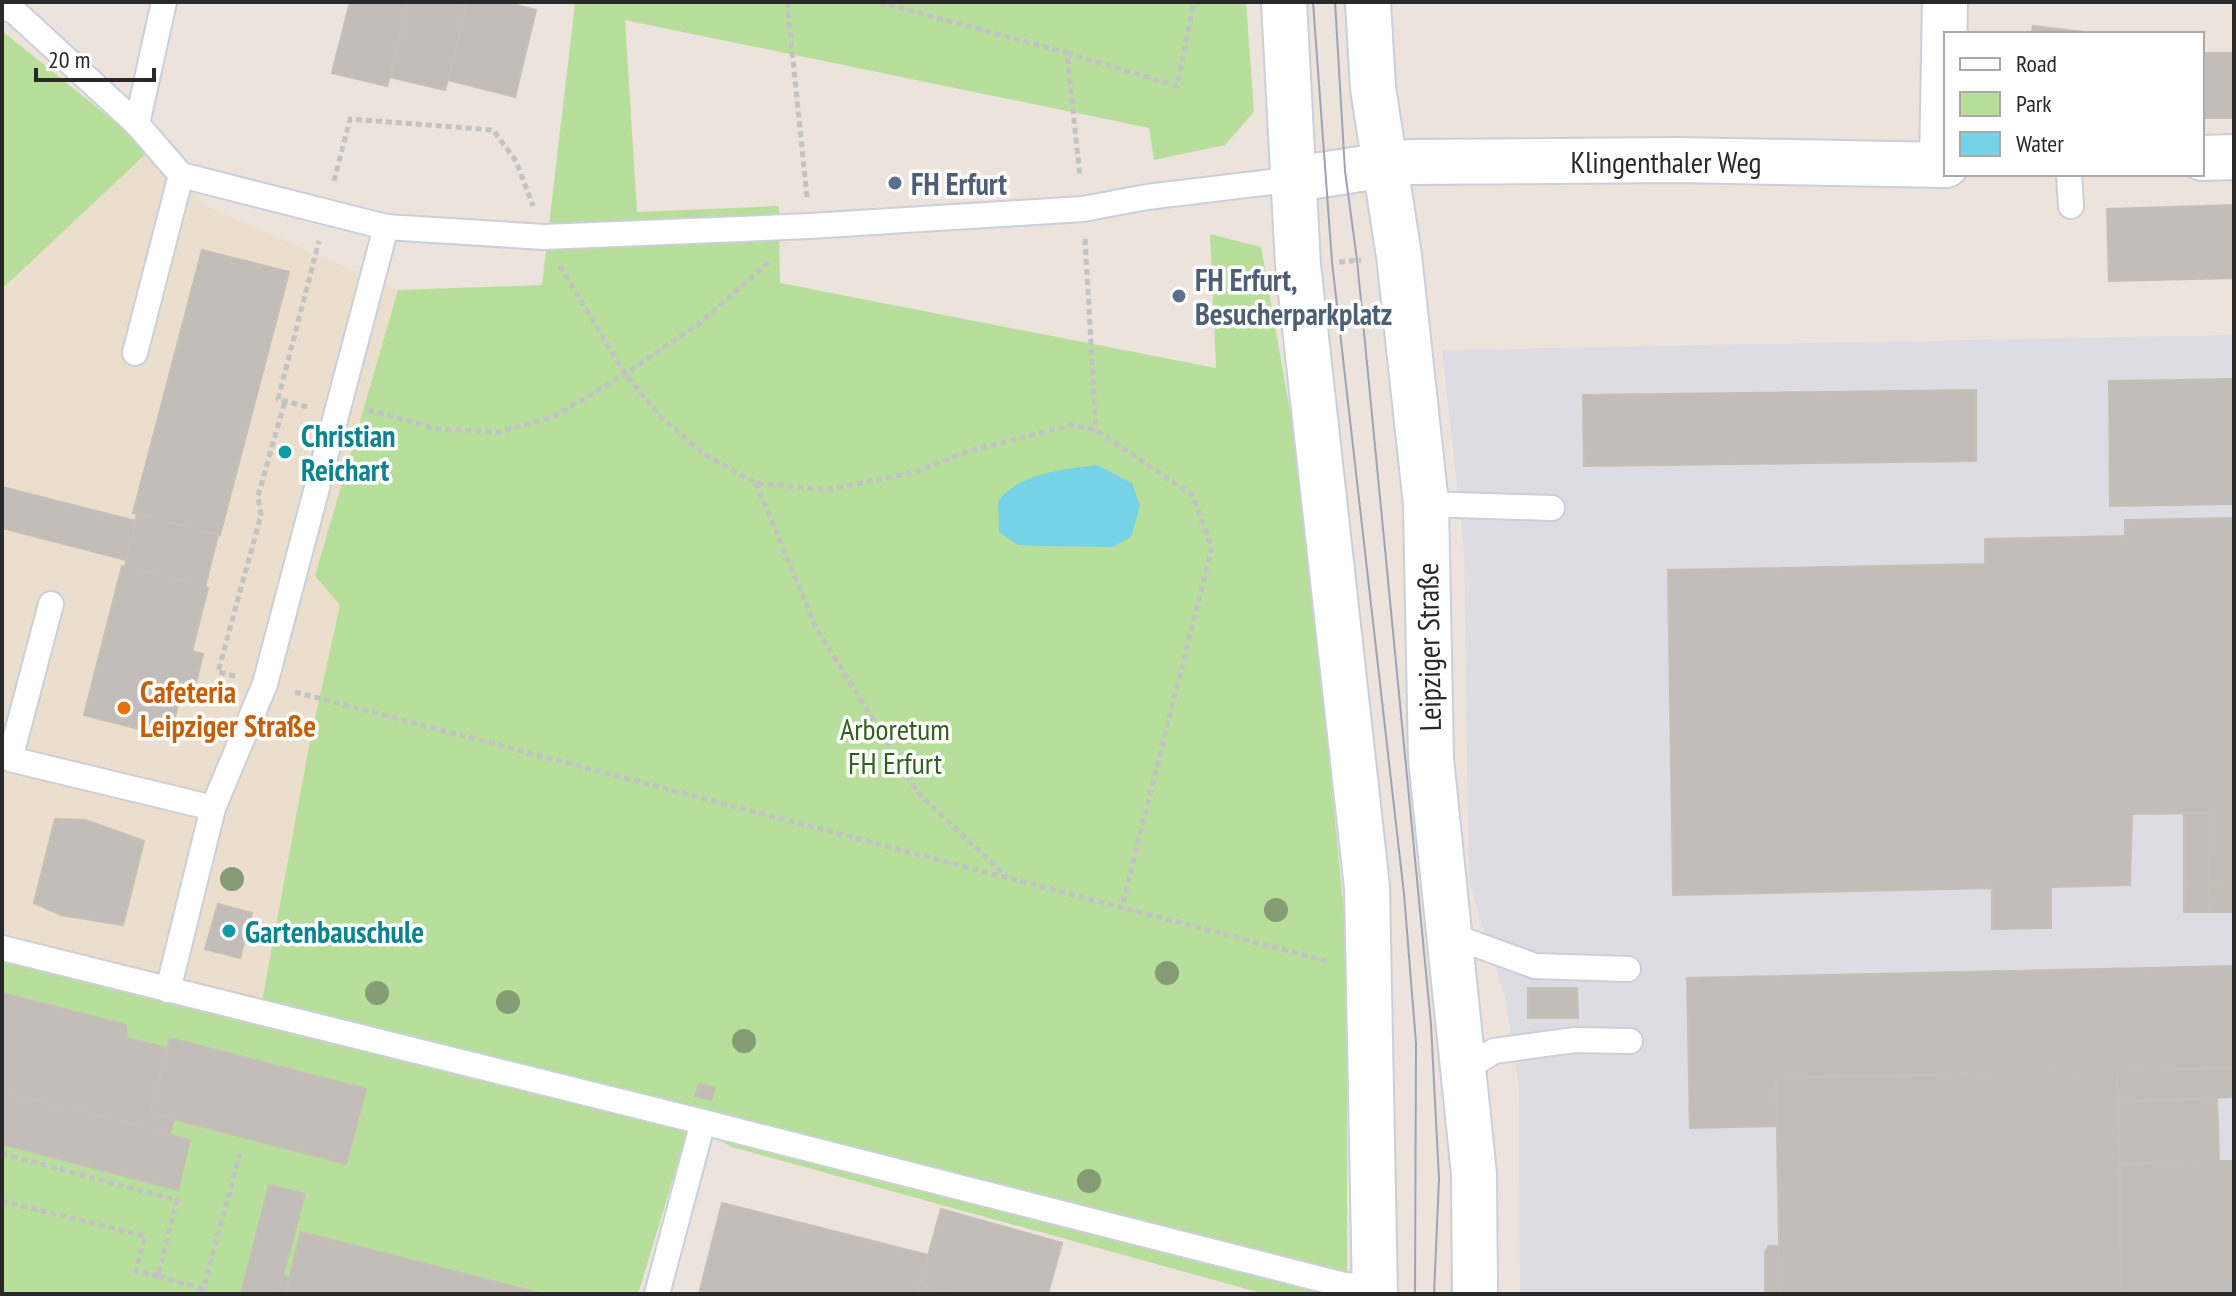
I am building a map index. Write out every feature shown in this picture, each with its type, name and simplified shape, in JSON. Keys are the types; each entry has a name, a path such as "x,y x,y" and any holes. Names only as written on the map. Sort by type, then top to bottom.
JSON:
{"main road":[{"path":"1284,2 1298,265 1367,887 1375,1290"},
{"name":"Leipziger Straße","path":"1368,2 1373,88 1399,256 1426,504 1431,759 1474,1174 1475,1294"},
{"path":"1945,2 1945,32"},
{"path":"2204,158 2234,157"},
{"name":"Klingenthaler Weg","path":"1295,179 1410,162 1677,160 1944,165"}],"lane":[{"path":"137,124 164,2"},
{"path":"2,7 14,11 137,124 181,175 386,227 544,237 810,226 1083,209 1147,197 1295,179"},
{"path":"135,353 181,175"},
{"path":"2069,176 2071,206"},
{"path":"168,990 213,808 265,684 386,227"},
{"path":"1426,504 1552,508"},
{"path":"51,604 10,759 213,808"},
{"path":"1447,934 1535,966 1628,969"},
{"path":"2,948 1344,1285 1375,1290"},
{"path":"1464,1070 1494,1051 1574,1040 1630,1041"},
{"path":"657,1294 703,1122"}],"path":[{"path":"787,2 810,226 700,323 625,374 555,416 501,432 438,429 278,399 350,119 493,130 516,161 544,237 625,374 662,418 705,455 756,483 826,490 911,473 973,450 1072,425 1096,430 1192,495 1212,547 1122,907"},
{"path":"879,2 1177,86 1194,2"},
{"path":"1067,53 1083,209 1096,430"},
{"path":"1298,265 1399,256"},
{"path":"285,401 258,496 261,515 218,672 1339,965"},
{"path":"756,483 816,628 920,795 1007,877"},
{"path":"2,1154 177,1200 158,1276"},
{"path":"2,1201 145,1236 136,1271 202,1291 240,1154"}],"shaded area":[{"path":"150,150 208,207 398,290 315,576 340,605 310,741 259,1013 2,945 2,289"},
{"path":"2234,335 2234,1294 1520,1294 1519,1088 1505,997 1469,882 1464,549 1442,350"}],"green space":[{"name":"Arboretum FH Erfurt","path":"573,2 1246,2 1254,112 1225,145 1154,160 1149,128 625,20 637,212 779,206 780,283 1216,368 1210,234 1261,247 1302,479 1347,944 1347,1294 1265,1294 732,1147 690,1123 638,1294 2,1294 2,945 260,1012 310,741 340,605 315,576 398,290 542,285"},
{"path":"2,31 150,150 2,289"}],"water":[{"path":"1097,465 1132,483 1140,506 1131,537 1113,547 1041,546 1018,545 999,532 998,501 1018,484 1043,474"}],"building":[{"path":"350,2 408,2 387,86 332,73"},
{"path":"408,2 467,4 445,90 390,77"},
{"path":"467,2 505,2 536,10 515,97 448,80"},
{"path":"2033,26 2084,32 2032,32"},
{"path":"2204,53 2234,53 2234,118 2204,118"},
{"path":"2234,205 2234,278 2109,281 2107,209"},
{"path":"202,250 289,272 220,535 133,513"},
{"path":"2234,379 2234,504 2110,506 2109,381"},
{"path":"1976,390 1976,461 1584,466 1583,395"},
{"path":"2,487 136,521 126,560 2,528"},
{"path":"137,514 218,535 205,587 125,567"},
{"path":"2234,518 2234,881 2209,882 2210,813 2132,814 2130,885 2051,887 2051,928 1992,929 1992,888 1673,895 1668,570 1985,564 1985,539 2125,536 2125,520"},
{"path":"122,566 208,588 192,651 203,654 196,683 184,680 170,737 84,715"},
{"path":"2184,813 2210,813 2209,882 2184,882"},
{"path":"55,819 85,820 144,841 123,925 61,915 34,903"},
{"path":"2234,881 2234,912 2210,912 2209,882"},
{"path":"2184,882 2209,882 2210,912 2184,912"},
{"name":"Gartenbauschule","path":"218,904 252,913 240,958 205,949"},
{"path":"2234,966 2234,1068 1776,1078 1777,1126 1690,1128 1687,978"},
{"path":"1528,988 1577,988 1578,1018 1528,1018"},
{"path":"2,993 126,1025 127,1038 167,1048 150,1113 174,1119 170,1134 2,1091"},
{"path":"170,1038 366,1089 346,1164 150,1113"},
{"path":"2234,1068 2234,1097 2118,1102 2117,1071"},
{"path":"2117,1071 2121,1294 1780,1294 1776,1078"},
{"path":"699,1084 715,1088 711,1100 695,1096"},
{"path":"2,1091 190,1140 178,1190 2,1144"},
{"path":"2217,1098 2219,1161 2120,1164 2118,1102"},
{"path":"2234,1161 2234,1294 2121,1294 2120,1164"},
{"path":"269,1185 305,1194 278,1294 241,1294"},
{"path":"722,1203 928,1255 918,1294 699,1294"},
{"path":"941,1209 1062,1243 1048,1294 957,1294 920,1284"},
{"path":"301,1232 543,1294 285,1294"},
{"path":"1769,1246 1779,1246 1780,1294 1765,1294 1765,1252"},
{"path":"283,1276 290,1278 285,1294 278,1294"},
{"path":"920,1284 957,1294 918,1294"}],"tram line":[{"path":"1313,2 1332,262 1404,894 1416,1043 1415,1294"},
{"path":"1335,2 1345,171 1357,260 1431,1024 1439,1179 1434,1294"}],"place":[{"name":"FH Erfurt","path":"895,183"},
{"name":"FH Erfurt, Besucherparkplatz","path":"1179,296"},
{"name":"Christian Reichart","path":"285,452"},
{"name":"Cafeteria Leipziger Straße","path":"124,708"},
{"name":"Gartenbauschule","path":"229,931"}]}
